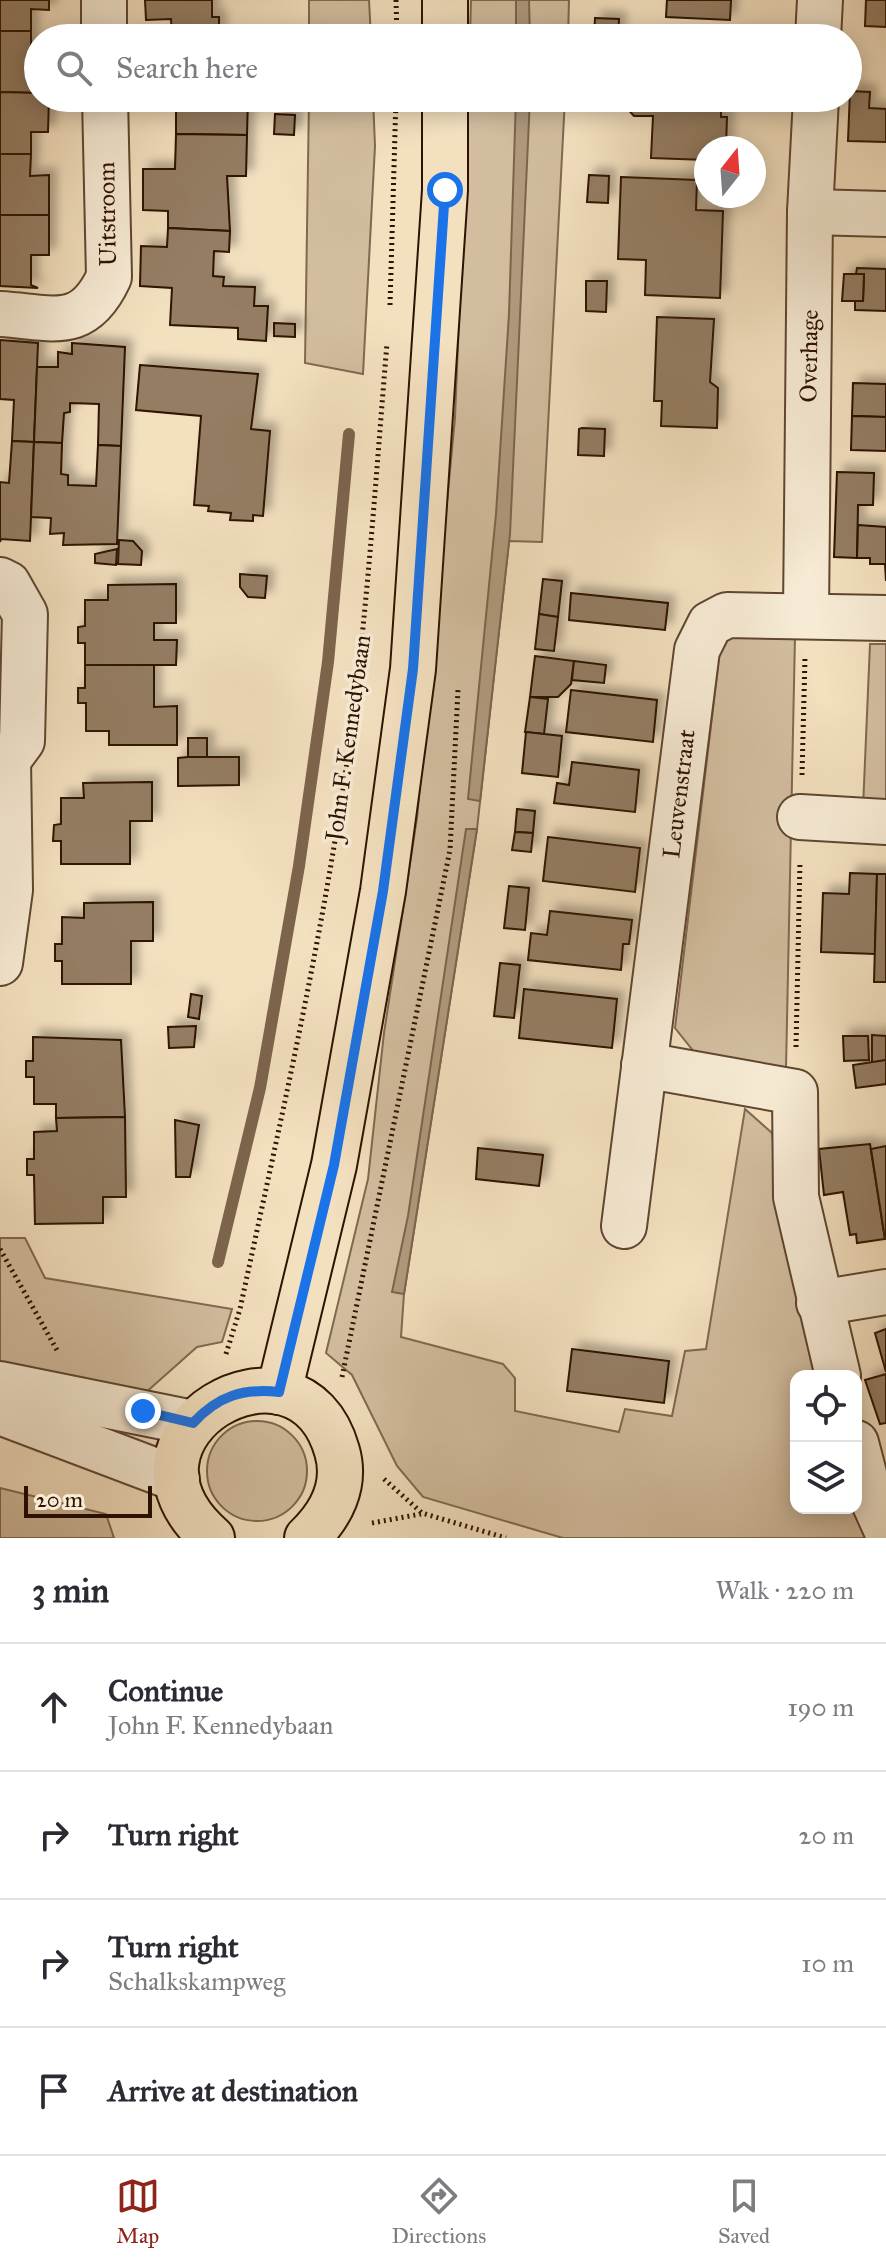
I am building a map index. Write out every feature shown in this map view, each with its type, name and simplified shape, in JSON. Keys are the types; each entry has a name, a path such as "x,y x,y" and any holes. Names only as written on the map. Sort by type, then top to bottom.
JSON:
{"main road":[{"path":"279,1392 334,1165 383,891 413,669 445,190 445,112"},
{"path":"212,1538 197,1525 183,1504 177,1479 180,1448 193,1423 205,1410 230,1395 254,1390 279,1392 307,1405 327,1427 339,1456 335,1501 307,1538"}],"street":[{"path":"104,0 104,24"},
{"path":"819,24 820,0"},
{"name":"Uitstroom","path":"0,314 76,318 97,302 109,277 105,112"},
{"name":"Overhage","path":"806,614 810,212 815,112"},
{"path":"810,212 886,214"},
{"path":"0,963 10,890 8,760 22,741 25,614 4,582"},
{"name":"Leuvenstraat","path":"624,1226 697,650 710,624 727,615 806,614 886,618"},
{"path":"800,817 886,822"},
{"path":"644,1065 795,1092 796,1197 836,1370"},
{"path":"819,1303 886,1292"},
{"path":"0,1384 193,1423"},
{"path":"0,1412 177,1479"},
{"path":"862,1466 868,1489 886,1529"}],"path":[{"path":"396,0 397,24"},
{"path":"389,314 396,112"},
{"name":"John F. Kennedybaan","path":"222,1367 240,1309 313,969 345,777 364,629 388,330"},
{"path":"795,1092 806,614"},
{"path":"0,1249 58,1352"},
{"path":"380,1475 398,1495 422,1513 506,1538"},
{"path":"360,1528 422,1513"}],"shaded area":[{"path":"309,0 369,0 370,24 309,24"},
{"path":"471,0 569,0 568,24 470,24"},
{"path":"516,0 529,0 530,24 516,24"},
{"path":"309,112 374,112 375,146 363,374 305,363"},
{"path":"467,112 564,112 542,542 509,541 477,829 404,1294 401,1337 503,1364 515,1378 515,1411 619,1432 625,1409 672,1416 685,1351 706,1349 745,1109 772,1133 783,1222 820,1370 790,1370 790,1514 860,1514 875,1538 563,1538 423,1497 397,1466 352,1375 326,1353 368,1179 384,1033 417,818 455,418"},
{"path":"516,112 529,112 510,534 480,801 468,799 496,514 509,314"},
{"path":"722,633 795,636 786,1069 695,1053 675,1028"},
{"path":"870,644 886,644 886,809 863,808"},
{"path":"466,829 477,829 404,1294 392,1292 408,1216"},
{"path":"0,1238 25,1238 45,1278 232,1309 222,1342 197,1347 143,1395 0,1373"},
{"path":"257,1421 285,1429 299,1443 307,1471 299,1499 285,1513 257,1521 229,1513 215,1499 207,1471 215,1443 229,1429"},
{"path":"0,1488 106,1514 114,1538 0,1538"}],"building":[{"path":"0,0 49,0 49,10 31,9 31,24 24,24 24,31 0,31"},
{"path":"145,0 212,0 212,17 219,17 219,24 171,24 171,19 146,20"},
{"path":"667,0 731,0 730,20 666,17"},
{"path":"866,0 886,0 886,27 865,26"},
{"path":"595,18 619,19 619,24 595,24"},
{"path":"0,31 24,31 24,93 0,92"},
{"path":"0,92 24,93 24,112 49,112 48,132 31,132 31,154 0,154"},
{"path":"862,92 870,92 869,108 886,109 886,142 848,141 849,112 862,112"},
{"path":"176,112 248,112 247,135 176,134"},
{"path":"630,112 721,112 721,117 727,117 726,136 694,136 694,160 651,158 653,116 634,116"},
{"path":"275,114 295,115 294,135 274,134"},
{"path":"176,134 247,135 246,176 227,176 230,231 168,228 168,211 143,210 143,169 175,169"},
{"path":"0,154 31,154 30,176 49,175 49,215 0,215"},
{"path":"589,175 609,176 608,203 587,202"},
{"path":"621,177 694,180 694,208 723,211 720,298 645,295 646,260 618,259"},
{"path":"0,215 49,215 49,255 31,255 31,285 38,288 0,286"},
{"path":"168,228 230,231 229,252 214,251 213,276 224,277 223,286 255,287 254,306 268,306 266,341 238,339 238,328 170,325 172,288 140,286 141,246 167,247"},
{"path":"857,268 886,269 886,311 855,310 855,301 863,301 864,274 856,274"},
{"path":"844,274 864,274 863,301 842,301"},
{"path":"586,281 607,281 606,312 586,311"},
{"path":"657,317 714,319 710,382 718,388 717,428 661,426 662,401 654,401"},
{"path":"274,323 295,324 295,337 274,336"},
{"path":"0,340 38,343 34,442 12,441 14,400 0,399"},
{"path":"72,343 125,347 121,446 98,445 99,404 70,403 70,412 64,413 62,443 34,442 37,367 58,367 58,352 72,354"},
{"path":"140,365 258,374 251,429 270,431 263,516 253,515 253,521 230,520 231,513 208,511 209,506 194,505 201,416 136,410"},
{"path":"853,383 886,384 886,417 852,416"},
{"path":"852,416 886,417 886,451 851,450"},
{"path":"579,429 605,429 604,456 578,455"},
{"path":"12,441 34,442 30,541 1,539 0,542 0,482 9,483"},
{"path":"34,442 62,443 61,474 68,475 68,485 96,486 98,445 121,446 117,544 63,545 64,533 50,534 51,518 31,517"},
{"path":"837,472 874,473 873,505 858,505 857,558 834,557"},
{"path":"858,525 886,527 886,581 885,564 870,564 870,558 857,558"},
{"path":"119,540 133,541 142,551 141,565 118,564"},
{"path":"117,549 116,565 95,563 95,554"},
{"path":"240,574 267,576 265,598 248,597 240,587"},
{"path":"543,579 562,581 558,617 539,614"},
{"path":"176,584 176,623 154,623 154,640 177,640 176,665 85,665 85,643 78,643 78,627 85,626 85,600 108,600 108,585"},
{"path":"571,593 668,603 665,630 569,620"},
{"path":"539,614 558,617 554,651 535,649"},
{"path":"535,656 574,661 571,684 558,697 530,697"},
{"path":"574,661 606,665 604,683 572,680"},
{"path":"85,665 154,665 154,707 177,706 177,745 109,745 109,731 86,731 86,703 78,703 78,688 85,688"},
{"path":"571,690 657,700 653,742 566,732"},
{"path":"530,697 548,699 544,734 525,732"},
{"path":"526,732 562,736 558,777 522,773"},
{"path":"188,738 207,738 207,757 188,757"},
{"path":"239,757 239,785 178,786 178,758"},
{"path":"572,762 639,770 635,812 554,803 557,783 569,785"},
{"path":"152,782 152,821 130,821 130,864 61,864 61,841 53,841 54,825 61,824 61,798 84,798 83,783"},
{"path":"517,809 535,811 533,833 515,832"},
{"path":"515,832 533,833 531,852 512,850"},
{"path":"548,837 640,848 635,892 543,881"},
{"path":"850,873 877,874 875,954 821,952 823,893 849,894"},
{"path":"877,874 886,874 886,982 874,982"},
{"path":"509,886 529,888 525,930 504,928"},
{"path":"153,902 153,941 131,941 131,984 62,984 62,961 55,961 55,944 62,944 62,917 84,918 84,903"},
{"path":"550,911 632,920 629,944 623,944 621,970 528,960 531,933 547,935"},
{"path":"500,963 520,965 514,1018 494,1016"},
{"path":"524,989 617,999 612,1048 519,1038"},
{"path":"191,994 202,996 199,1019 188,1017"},
{"path":"196,1026 194,1047 169,1048 168,1027"},
{"path":"872,1035 886,1036 886,1060 872,1063"},
{"path":"843,1036 868,1036 869,1060 844,1061"},
{"path":"33,1037 121,1040 125,1117 56,1118 56,1104 34,1104 34,1077 26,1077 26,1061 33,1061"},
{"path":"886,1060 886,1084 856,1088 853,1065"},
{"path":"125,1117 126,1197 103,1197 103,1223 35,1224 34,1175 27,1175 27,1159 34,1159 34,1132 57,1131 56,1118"},
{"path":"175,1120 199,1125 190,1177 176,1177"},
{"path":"870,1144 885,1239 857,1243 856,1234 850,1235 843,1192 824,1195 819,1149"},
{"path":"886,1146 886,1239 885,1239 871,1149"},
{"path":"478,1148 543,1155 539,1186 476,1179"},
{"path":"886,1329 886,1372 875,1333"},
{"path":"572,1349 669,1361 664,1403 567,1391"},
{"path":"886,1374 886,1423 880,1424 865,1380"}],"waterway":[{"path":"218,1262 260,1088 299,866 328,662 349,434"}],"route":[{"path":"143,1411 193,1423 216,1401 230,1395 254,1390 279,1392 334,1165 383,891 413,669 445,190"}]}
